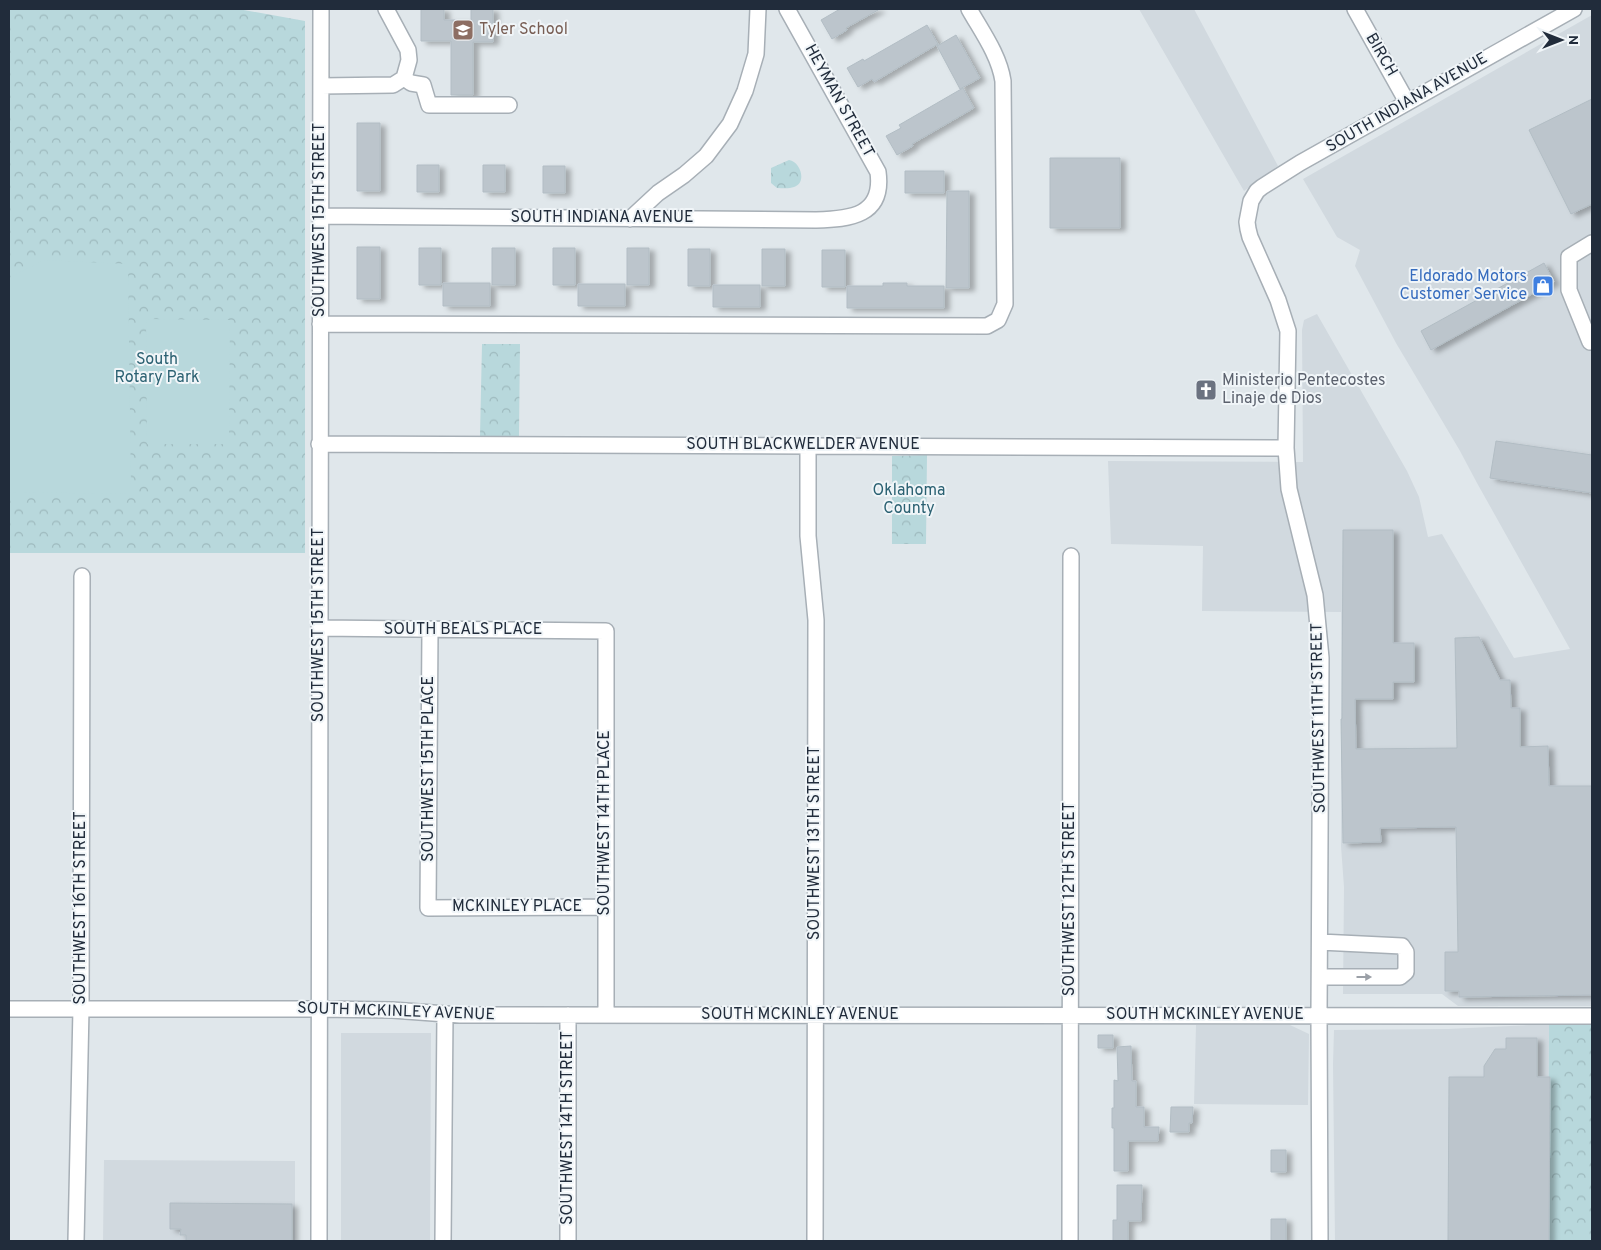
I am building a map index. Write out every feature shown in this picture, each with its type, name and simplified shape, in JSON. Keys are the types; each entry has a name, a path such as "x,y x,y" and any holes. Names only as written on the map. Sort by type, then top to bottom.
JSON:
{"street":[{"name":"SOUTHWEST 15TH STREET","path":"319,1241 321,9"},
{"path":"321,86 393,85 404,78 409,60 408,50 386,9"},
{"path":"630,219 658,193 684,175 706,156 730,124 745,91 756,54 758,9"},
{"name":"HEYMAN STREET","path":"787,9 875,166 879,179 877,198"},
{"path":"320,324 987,326 998,320 1004,304 1003,81 1002,71 997,58 969,9"},
{"name":"BIRCH","path":"1355,9 1408,102"},
{"name":"SOUTH INDIANA AVENUE","path":"1249,207 1253,196 1262,187 1300,163 1574,9"},
{"path":"404,78 411,83 424,85 428,105 509,105"},
{"name":"SOUTH INDIANA AVENUE","path":"320,216 840,220 864,212 877,198"},
{"name":"SOUTHWEST 11TH STREET","path":"1249,207 1248,229 1278,300 1288,331 1286,448 1289,489 1315,595 1321,658 1320,1241"},
{"path":"1590,342 1569,290 1569,257 1592,243"},
{"name":"SOUTH BLACKWELDER AVENUE","path":"319,444 1286,448"},
{"name":"SOUTHWEST 13TH STREET","path":"808,445 808,536 816,620 815,1241"},
{"name":"SOUTHWEST 12TH STREET","path":"1070,1241 1071,556"},
{"name":"SOUTHWEST 16TH STREET","path":"76,1241 81,1009 82,576"},
{"name":"SOUTH BEALS PLACE","path":"319,628 606,630"},
{"name":"SOUTHWEST 15TH PLACE","path":"428,908 430,630"},
{"name":"SOUTHWEST 14TH PLACE","path":"606,630 606,1015"},
{"name":"MCKINLEY PLACE","path":"428,908 605,907"},
{"path":"1320,942 1402,946 1406,952 1406,972 1400,977 1320,977"},
{"name":"SOUTH MCKINLEY AVENUE","path":"9,1009 319,1009 392,1010 445,1014 568,1015 1319,1014 1592,1016"},
{"path":"443,1241 445,1014"},
{"name":"SOUTHWEST 14TH STREET","path":"568,1015 568,1241"}],"shaded area":[{"path":"1139,9 1194,9 1278,166 1244,191"},
{"path":"1592,15 1592,1006 1458,1006 1442,994 1343,994 1344,887 1341,846 1341,612 1202,611 1203,546 1111,544 1108,461 1303,462 1302,330 1304,320 1317,314 1407,471 1419,497 1428,537 1442,534 1514,658 1570,649 1460,451 1396,343 1355,266 1360,250 1337,237 1303,179"},
{"path":"1549,1024 1548,1241 1335,1241 1334,1030 1448,1029"},
{"path":"1196,1025 1290,1025 1309,1034 1308,1105 1194,1104"},
{"path":"341,1033 431,1033 430,1241 341,1241"},
{"path":"104,1160 295,1161 295,1241 103,1241"}],"green space":[{"name":"South Rotary Park","path":"9,9 238,9 305,21 305,553 9,553"},
{"path":"789,160 797,164 801,173 800,181 798,185 792,188 777,188 771,183 771,168"},
{"path":"44,260 128,264 131,487 127,494 9,492 9,278"},
{"path":"146,319 230,320 229,444 147,444"},
{"path":"482,344 520,344 519,436 480,436"},
{"name":"Oklahoma County","path":"927,455 926,544 892,544 892,456"},
{"path":"1549,1024 1592,1025 1592,1241 1548,1241"}],"building":[{"path":"421,9 444,9 444,20 471,20 471,9 493,9 493,42 473,42 473,95 451,95 451,41 421,41"},
{"path":"840,9 880,9 846,28 847,30 832,39 821,20"},
{"path":"927,25 938,44 874,82 872,79 858,87 847,68 863,59 864,61"},
{"path":"956,35 980,78 960,89 937,46"},
{"path":"963,88 974,108 912,144 913,146 897,155 886,136 901,128 899,125"},
{"path":"1592,99 1592,204 1571,214 1529,130"},
{"path":"357,123 380,123 380,191 357,191"},
{"path":"1050,158 1120,158 1120,228 1050,228"},
{"path":"417,165 439,165 439,192 417,192"},
{"path":"483,165 505,165 505,192 483,192"},
{"path":"543,166 565,166 565,193 543,193"},
{"path":"905,171 944,171 944,193 905,193"},
{"path":"947,191 969,191 969,288 946,288"},
{"path":"357,247 380,247 380,299 357,299"},
{"path":"419,248 441,248 441,285 419,285"},
{"path":"492,248 515,248 515,285 492,285"},
{"path":"553,248 575,248 575,285 553,285"},
{"path":"627,248 649,248 649,285 627,285"},
{"path":"688,249 710,249 710,286 688,286"},
{"path":"762,249 785,249 785,286 762,286"},
{"path":"822,250 845,250 845,287 822,287"},
{"path":"1544,263 1554,282 1431,350 1421,331"},
{"path":"443,283 490,283 490,306 443,306"},
{"path":"883,283 907,283 907,286 944,286 944,308 847,308 847,286 883,286"},
{"path":"578,284 625,284 625,306 578,306"},
{"path":"713,285 760,285 760,307 713,307"},
{"path":"1496,441 1592,455 1592,493 1490,478"},
{"path":"1343,530 1393,530 1393,643 1414,643 1414,682 1393,682 1393,699 1355,699 1356,749 1457,748 1455,638 1479,637 1500,680 1510,680 1511,708 1520,708 1520,747 1548,746 1549,786 1592,786 1592,995 1459,997 1459,991 1445,991 1445,952 1458,952 1456,827 1380,828 1381,842 1343,843 1341,719"},
{"path":"1098,1035 1113,1035 1113,1048 1098,1048"},
{"path":"1506,1038 1537,1038 1537,1077 1550,1077 1549,1241 1448,1241 1449,1077 1484,1077 1484,1066 1495,1049 1506,1049"},
{"path":"1131,1046 1132,1081 1136,1081 1136,1107 1144,1107 1144,1127 1159,1127 1158,1141 1128,1141 1128,1171 1114,1171 1112,1108 1114,1108 1114,1080 1118,1081 1117,1047"},
{"path":"1171,1107 1193,1107 1192,1123 1189,1123 1189,1132 1170,1132"},
{"path":"1271,1150 1286,1150 1286,1172 1271,1172"},
{"path":"1117,1185 1142,1185 1141,1221 1128,1221 1128,1241 1113,1241 1113,1220 1117,1220"},
{"path":"170,1203 292,1204 292,1241 186,1241 186,1235 180,1235 181,1229 170,1229"},
{"path":"1271,1219 1286,1219 1286,1241 1271,1241"}],"place":[{"name":"Tyler School","path":"463,30"},
{"name":"Eldorado Motors Customer Service","path":"1543,286"},
{"name":"Ministerio Pentecostes Linaje de Dios","path":"1206,390"}]}
